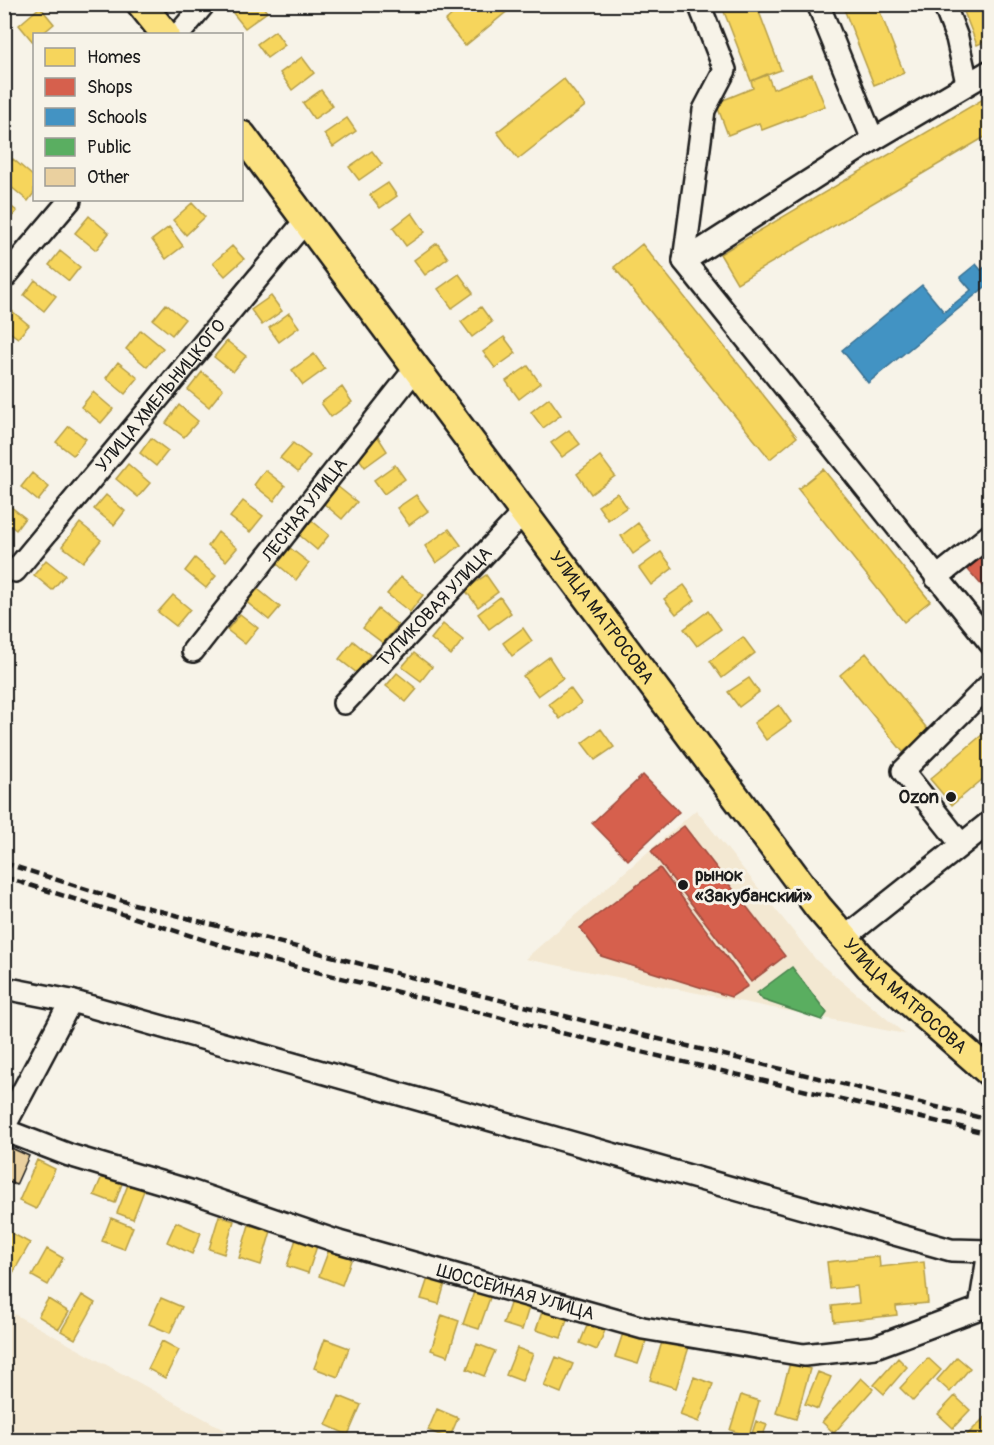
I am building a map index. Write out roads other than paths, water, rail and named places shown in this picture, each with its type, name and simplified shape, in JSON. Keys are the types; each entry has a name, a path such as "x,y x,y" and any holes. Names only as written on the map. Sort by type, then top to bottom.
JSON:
{"main road":[{"path":"141,4 164,33"},
{"name":"УЛИЦА МАТРОСОВА","path":"243,136 818,907 869,966 990,1073"}],"street":[{"path":"180,33 204,4"},
{"path":"699,4 725,70 704,110 684,261 990,643"},
{"path":"818,4 873,140"},
{"path":"944,4 957,38 967,83"},
{"path":"684,261 873,140 990,71"},
{"path":"4,278 69,201"},
{"name":"УЛИЦА ХМЕЛЬНИЦКОГО","path":"15,571 306,220"},
{"name":"ЛЕСНАЯ УЛИЦА","path":"194,651 416,369"},
{"name":"ТУПИКОВАЯ УЛИЦА","path":"344,703 524,512"},
{"path":"936,578 990,535"},
{"path":"961,844 903,771 990,684"},
{"path":"844,939 990,822"},
{"path":"4,988 71,1001 951,1250 989,1251"},
{"path":"4,1129 71,1001"},
{"name":"ШОССЕЙНАЯ УЛИЦА","path":"4,1129 69,1155 384,1255 643,1328 804,1355 875,1347 980,1308 989,1251"}],"railway":[{"path":"4,863 130,903 471,993 990,1120"},
{"path":"4,877 265,959 586,1039 990,1134"}],"place":[{"name":"Ozon","path":"951,797"},
{"name":"рынок «Закубанский»","path":"683,885"}]}
